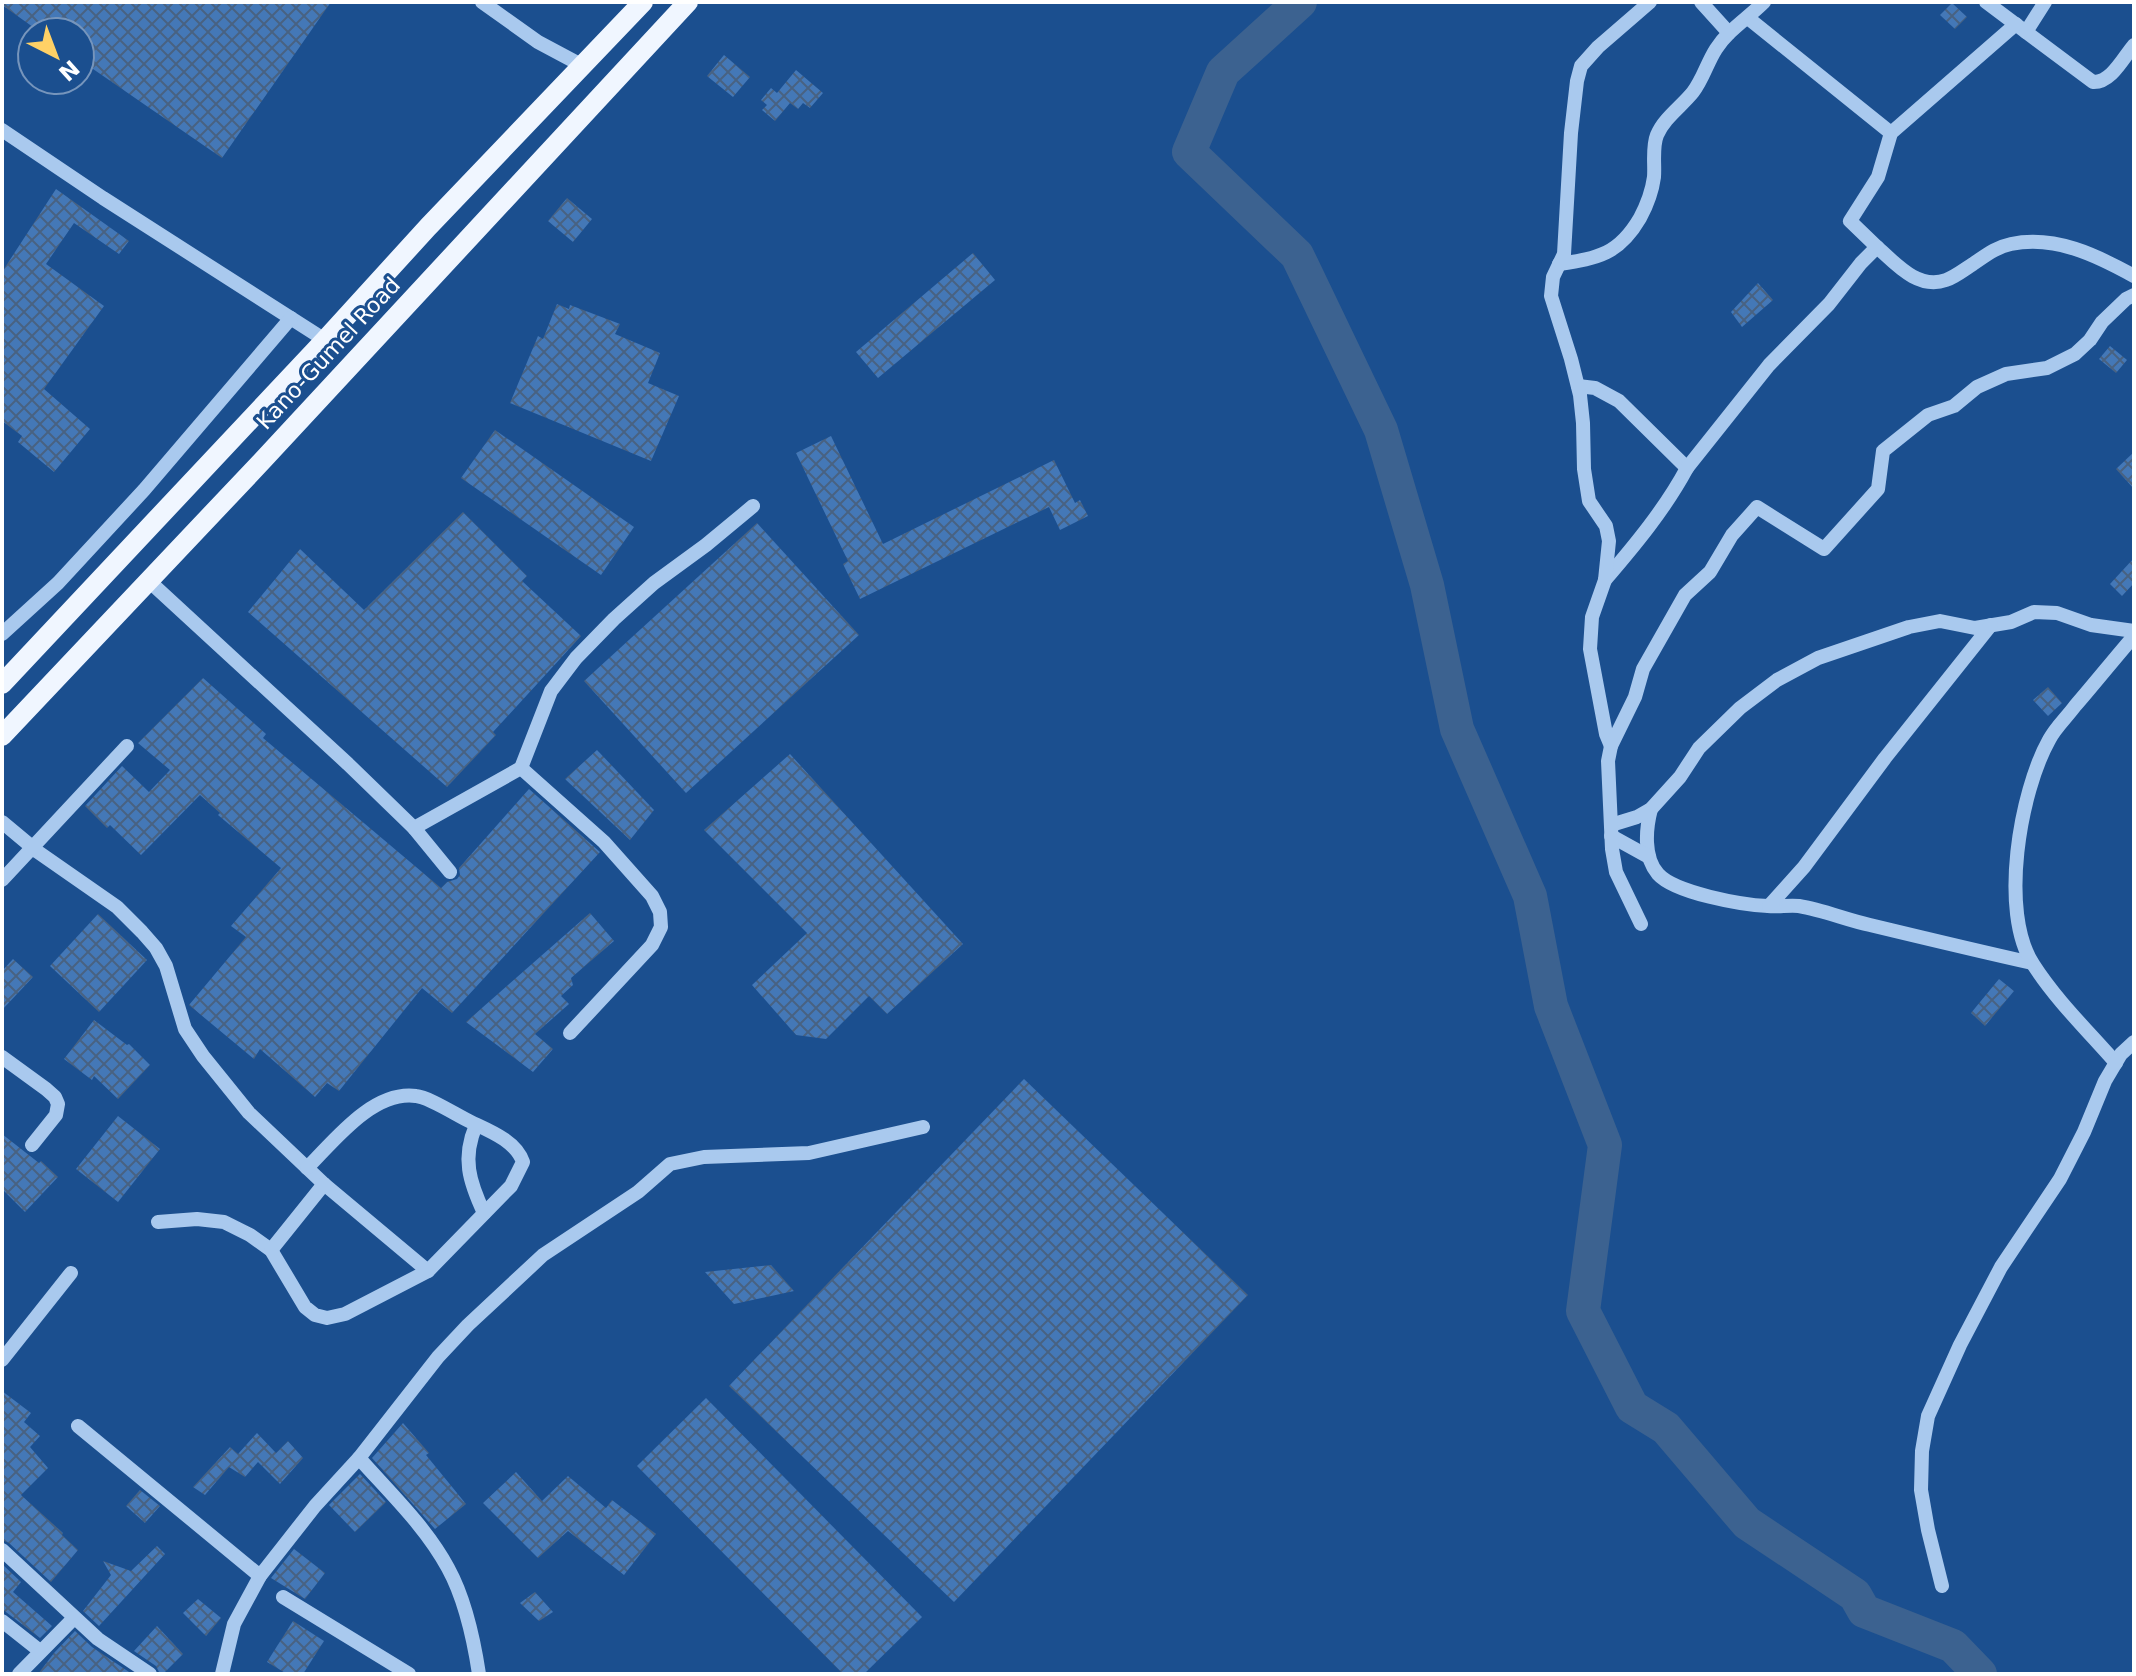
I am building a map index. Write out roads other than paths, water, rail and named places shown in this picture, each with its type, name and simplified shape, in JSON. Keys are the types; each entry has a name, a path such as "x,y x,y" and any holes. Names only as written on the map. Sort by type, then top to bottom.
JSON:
{"main road":[{"name":"Kano-Gumel Road","path":"2,684 523,126 643,2"},
{"name":"Kano-Gumel Road","path":"2,736 688,2"}],"street":[{"path":"482,2 538,42 583,66"},
{"path":"1611,746 1590,649 1592,617 1605,580 1609,541 1606,526 1589,501 1578,386 1551,296 1553,277 1564,254 1571,133 1581,66 1650,2"},
{"path":"1701,2 1729,33"},
{"path":"1559,264 1597,257 1629,236 1650,197 1657,135 1692,93 1716,49 1764,2"},
{"path":"1986,2 2097,83 2105,80 2134,45"},
{"path":"2045,2 2021,28 1891,133 1878,177 1850,221 1907,275 1924,281 1945,281 1991,252 2008,245 2030,242 2057,244 2097,255 2134,276"},
{"path":"1748,18 1891,133"},
{"path":"2,130 325,340"},
{"path":"1605,580 1650,525 1687,468 1769,365 1829,304 1877,247"},
{"path":"1641,924 1616,872 1608,761 1611,746 1635,697 1643,669 1685,595 1710,572 1732,535 1757,507 1824,549 1878,489 1883,451 1928,415 1954,406 1977,387 2006,374 2047,368 2075,354 2090,340 2102,322 2134,295"},
{"path":"2,634 58,583 144,490 291,318"},
{"path":"1578,386 1606,392 1619,401 1687,468"},
{"path":"414,828 521,768 551,691 576,658 654,583 753,506"},
{"path":"149,581 348,764 414,828 450,872"},
{"path":"1611,831 1651,809 1680,777 1699,748 1740,708 1777,680 1818,658 1909,627 1940,621 1975,628 2011,622 2034,612 2057,613 2091,625 2134,633 2050,737 2035,767 2015,860 2020,927 2032,963 2116,1063"},
{"path":"1769,906 1804,867 1885,758 1991,625"},
{"path":"2,880 127,746"},
{"path":"521,768 604,842 652,896 660,912 661,927 652,945 570,1033"},
{"path":"1651,809 1647,827 1649,857 1657,873 1672,884 1734,903 1797,906 2032,963"},
{"path":"2,842 7,826 117,907 149,940 166,966 185,1029 249,1113 324,1184 428,1271"},
{"path":"1611,831 1649,857"},
{"path":"1942,1586 1921,1490 1922,1451 1928,1416 1960,1345 2001,1267 2060,1179 2105,1081 2121,1054 2134,1042"},
{"path":"2,1057 46,1089 58,1104 56,1115 32,1145"},
{"path":"158,1222 197,1219 224,1222 250,1235 271,1250 305,1307 315,1315 327,1318 345,1314 428,1271 511,1186 523,1162 516,1149 504,1139 417,1096 397,1097 378,1104 353,1121 307,1168"},
{"path":"476,1125 467,1157 469,1174 484,1213"},
{"path":"222,1674 234,1624 260,1576 438,1357 488,1305 543,1255 638,1192 670,1164 704,1157 809,1153 923,1127"},
{"path":"271,1250 324,1184"},
{"path":"2,1360 71,1273"},
{"path":"78,1426 260,1576"},
{"path":"359,1458 418,1524 449,1569 475,1649 479,1674"},
{"path":"2,1550 98,1639 150,1674"},
{"path":"283,1597 409,1674"},
{"path":"19,1674 74,1618"},
{"path":"2,1621 40,1651"}],"waterway":[{"path":"1300,2 1223,72 1189,152 1297,255 1381,430 1427,585 1457,729 1530,896 1551,1006 1605,1145 1583,1311 1632,1407 1666,1428 1747,1523 1855,1595 1864,1611 1953,1646 1980,1674"}]}
